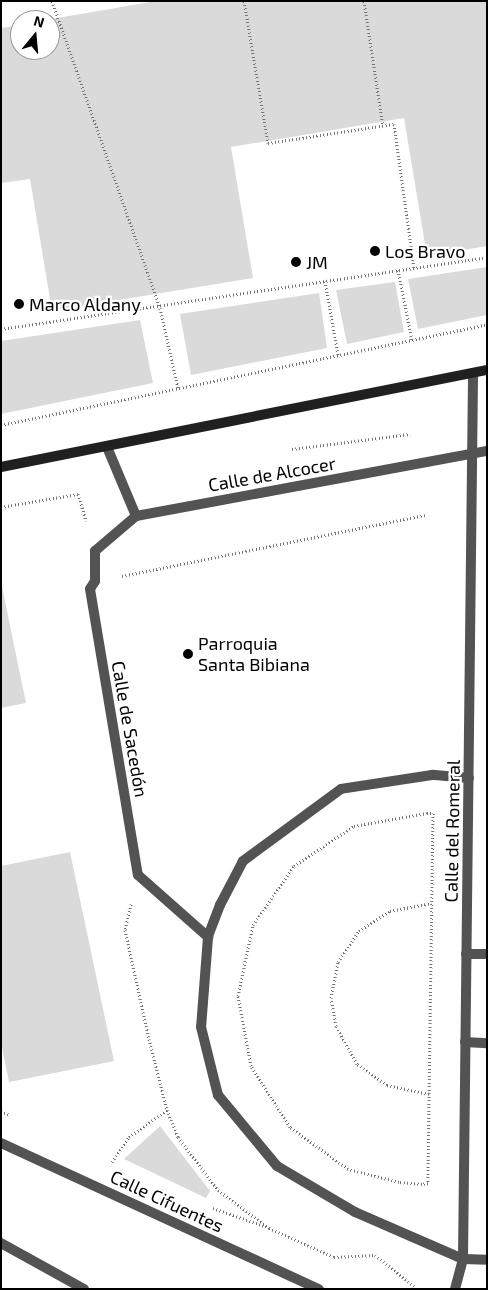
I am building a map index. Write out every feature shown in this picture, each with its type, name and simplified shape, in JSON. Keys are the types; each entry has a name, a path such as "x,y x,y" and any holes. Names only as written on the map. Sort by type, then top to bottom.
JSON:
{"main road":[{"path":"1,467 487,370"}],"street":[{"name":"Calle del Romeral","path":"455,1289 463,1259 473,373"},
{"path":"107,447 136,516"},
{"name":"Calle de Alcocer","path":"136,516 487,451"},
{"name":"Calle de Sacedón","path":"136,516 95,550 95,581 90,589 138,876"},
{"path":"469,778 432,774 341,789 243,861 220,905 208,937 201,1027 218,1095 277,1166 355,1212 463,1259 487,1260"},
{"path":"138,876 208,937"},
{"path":"466,954 487,954"},
{"path":"465,1042 487,1043"},
{"name":"Calle Cifuentes","path":"1,1143 319,1289"},
{"path":"1,1242 84,1289"}],"path":[{"path":"52,1 160,308 178,388"},
{"path":"244,1 268,143 394,124 414,268"},
{"path":"364,1 383,126"},
{"path":"1,329 160,308 487,257"},
{"path":"398,270 412,340"},
{"path":"325,281 338,355"},
{"path":"1,425 487,324"},
{"path":"292,449 410,434"},
{"path":"1,507 78,494"},
{"path":"95,581 425,515"},
{"path":"432,813 429,1094 428,1183 399,1182 348,1169 290,1127 285,1120 251,1066 238,996 253,925 294,866 354,826 432,813"},
{"path":"138,876 125,930 167,1110 178,1137 218,1190 269,1228"},
{"path":"429,1094 387,1085 357,1064 336,1026 331,998 338,962 359,931 390,911 431,903"},
{"path":"120,1166 112,1162 129,1137 167,1110"},
{"path":"206,1204 269,1228 334,1257 375,1255 414,1286"}],"shaded area":[{"path":"156,1 487,1 487,246 427,256 404,118 231,147 253,278 52,311 30,179 1,183 1,28 10,27 10,60 60,60 60,18"},
{"path":"487,267 487,315 418,329 408,279"},
{"path":"395,282 404,332 347,344 336,290"},
{"path":"319,293 327,348 191,375 180,314"},
{"path":"140,320 153,383 1,414 1,341"},
{"path":"1,582 26,703 1,708"},
{"path":"70,852 114,1061 9,1082 1,1043 1,866"},
{"path":"160,1126 210,1191 206,1198 124,1159"}],"place":[{"name":"Los Bravo","path":"375,251"},
{"name":"JM","path":"296,262"},
{"name":"Marco Aldany","path":"19,304"},
{"name":"Parroquia Santa Bibiana","path":"188,654"}]}
